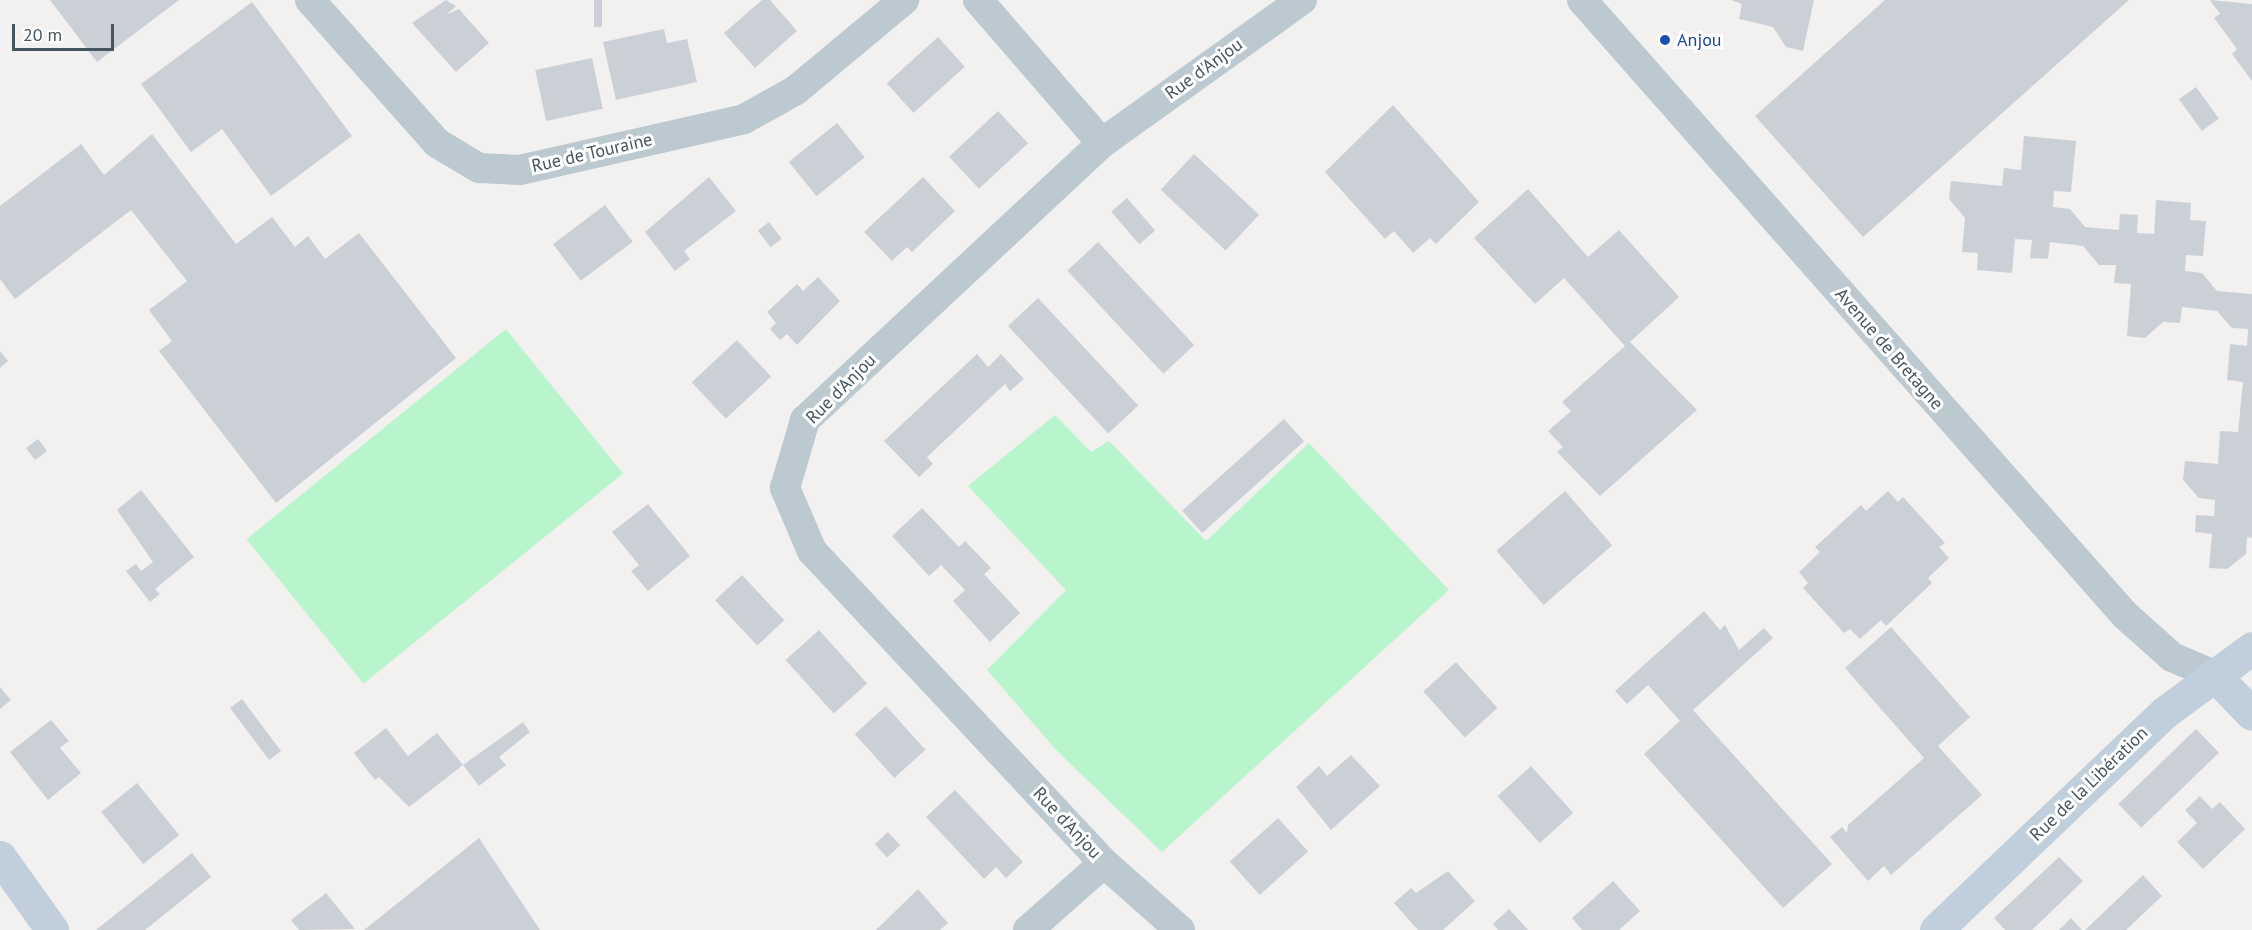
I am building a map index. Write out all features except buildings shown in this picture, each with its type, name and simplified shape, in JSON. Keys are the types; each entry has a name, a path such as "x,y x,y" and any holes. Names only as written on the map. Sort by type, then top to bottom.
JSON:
{"street":[{"name":"Rue de Touraine","path":"310,0 437,142 479,168 520,170 744,119 796,90 904,0"},
{"path":"978,0 1102,142"},
{"name":"Rue d'Anjou","path":"1180,930 1104,863 812,551 785,488 805,420 1102,142 1302,0"},
{"name":"Avenue de Bretagne","path":"1582,0 2125,615 2172,657 2214,675"},
{"name":"Rue de la Libération","path":"1936,930 2134,740 2214,675 2252,648"},
{"path":"2214,675 2252,714"},
{"path":"0,857 52,930"},
{"path":"1028,930 1104,863"}],"green space":[{"path":"506,329 623,474 363,684 246,539"},
{"path":"1055,415 1091,452 1109,441 1206,541 1309,443 1449,590 1162,852 1057,751 987,670 1066,590 968,486"}],"place":[{"name":"Anjou","path":"1665,40"}]}
